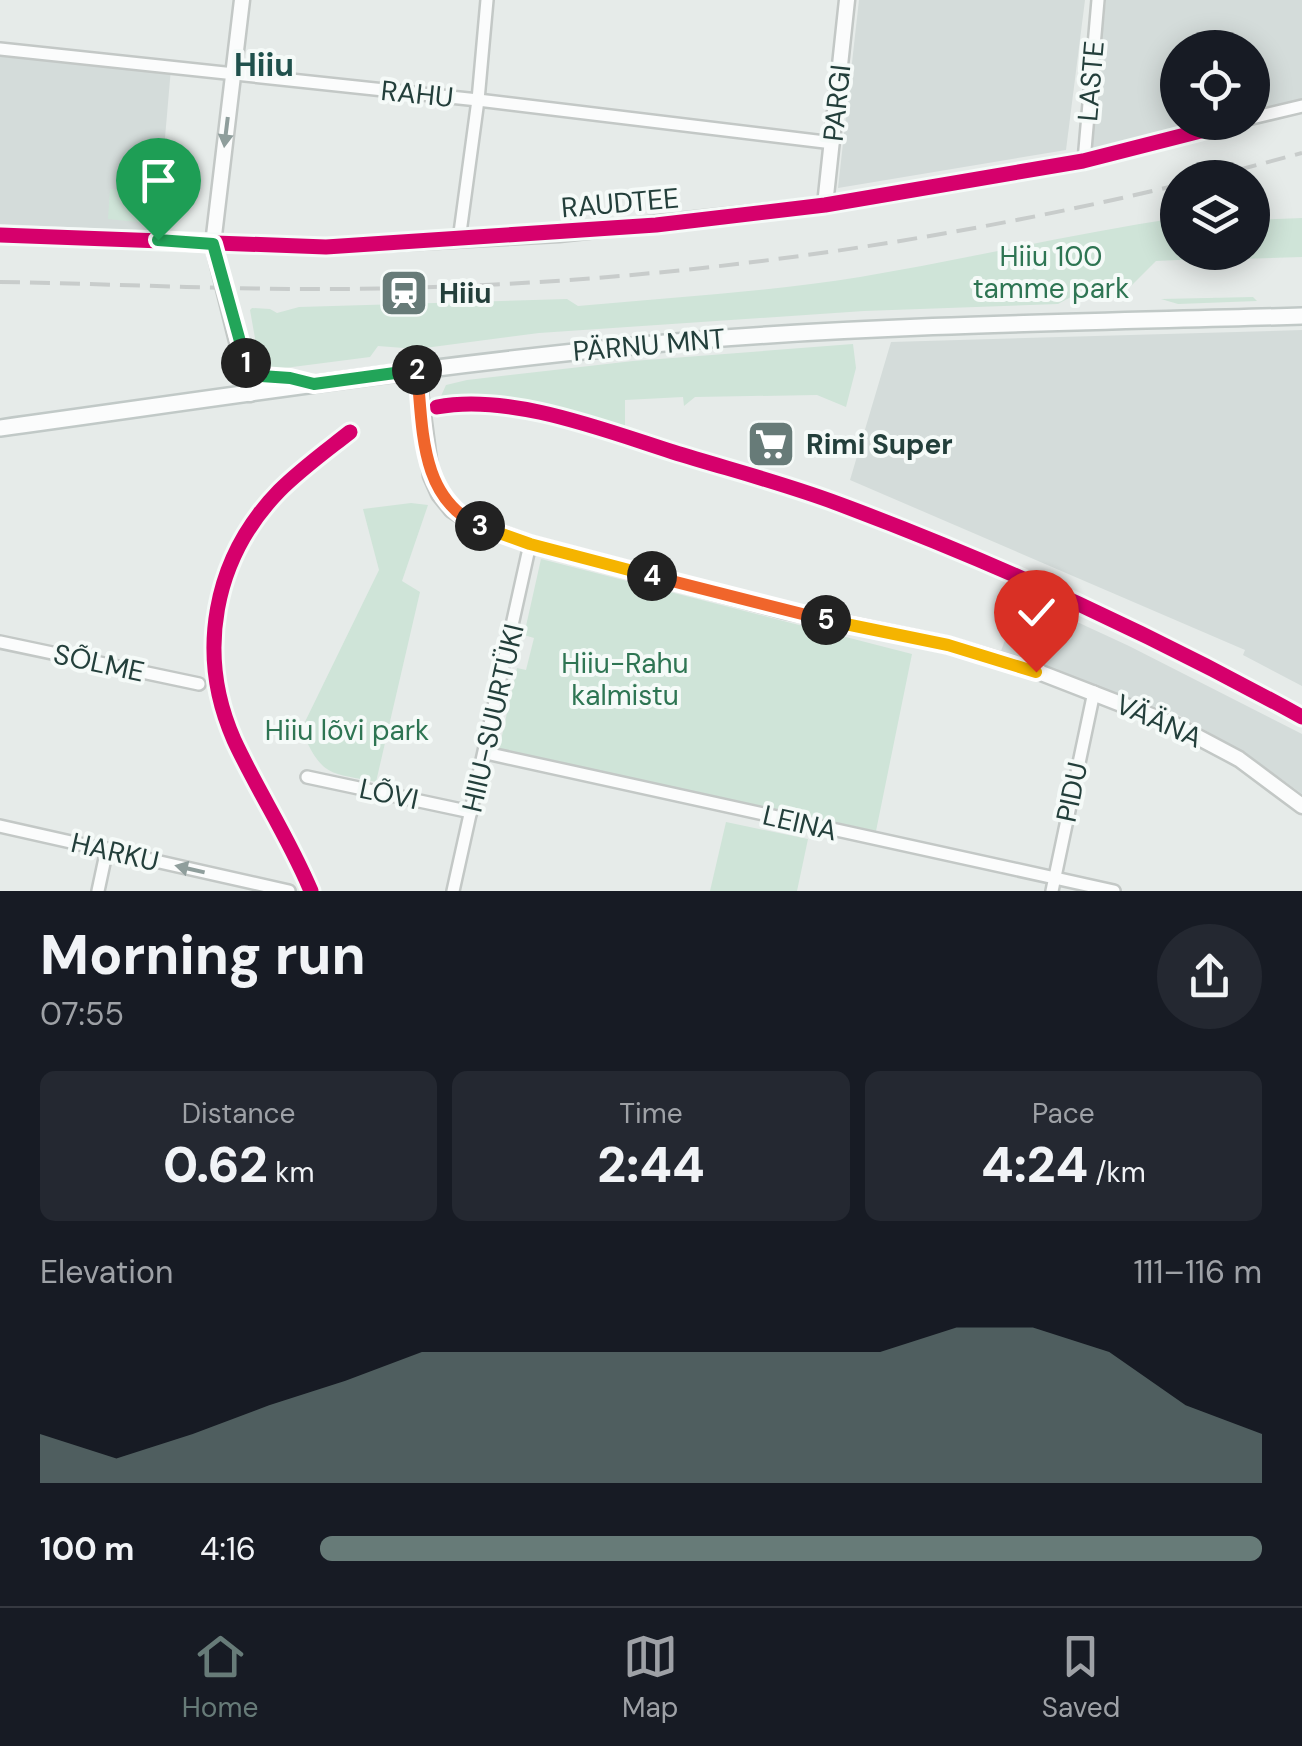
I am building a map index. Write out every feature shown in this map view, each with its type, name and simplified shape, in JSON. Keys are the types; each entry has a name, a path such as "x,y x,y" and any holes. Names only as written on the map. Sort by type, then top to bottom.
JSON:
{"main road":[{"name":"PÄRNU MNT","path":"0,428 417,369 584,351 819,331 1302,316"}],"street":[{"path":"242,0 213,244 250,394"},
{"path":"459,240 487,0"},
{"name":"PARGI","path":"825,205 847,0"},
{"name":"LASTE","path":"1084,161 1098,0"},
{"name":"RAHU","path":"0,49 833,143"},
{"path":"1270,114 1302,106"},
{"name":"RAUDTEE","path":"0,235 326,247 656,226 825,205 1084,161 1166,140"},
{"path":"242,360 261,376 314,384"},
{"name":"VÄÄNA","path":"417,369 432,476 439,494 452,510 470,522 530,544 786,611 948,645 1094,692 1208,742 1302,806"},
{"name":"HIIU-SUURTÜKI","path":"453,891 530,544"},
{"name":"SÕLME","path":"0,642 199,684"},
{"name":"PIDU","path":"1053,885 1094,692"},
{"name":"LEINA","path":"486,753 1053,885 1114,891"},
{"name":"LÕVI","path":"307,777 471,812"},
{"name":"HARKU","path":"0,826 289,891"},
{"path":"98,891 107,849"}],"shaded area":[{"path":"859,0 1085,0 1066,150 838,188"},
{"path":"1106,0 1302,0 1302,101 1270,109 1270,30 1160,30 1160,138 1098,153 1091,147"},
{"path":"0,49 171,68 157,231 0,224"},
{"path":"1302,330 1302,686 1243,655 1245,650 850,480 891,342"},
{"path":"1021,596 1302,734 1302,794 1247,754 1180,716 1001,651"}],"green space":[{"path":"110,189 159,194 157,224 108,219"},
{"path":"1302,218 1302,257 1270,258 1270,219"},
{"name":"Hiiu 100 tamme park","path":"1160,221 1160,261 1130,287 1089,287 1058,304 864,311 539,333 417,349 378,346 370,357 277,369 265,367 259,361 250,310 270,309 277,313 299,307 567,299 578,306 755,290 860,277"},
{"path":"1253,297 1257,301 1178,304 1161,299"},
{"path":"853,344 856,368 846,407 817,395 695,397 684,406 683,397 625,400 625,428 613,429 511,400 441,396 446,385 467,380 633,361"},
{"name":"Hiiu lõvi park","path":"411,503 428,505 402,581 420,592 376,782 328,770 315,757 301,730 379,570 363,509"},
{"name":"Hiiu-Rahu kalmistu","path":"541,559 912,654 876,831 499,749 517,668 526,670 534,638 524,635"},
{"path":"726,822 808,839 797,891 710,891"}],"railway":[{"path":"1270,162 1302,153"},
{"path":"0,282 350,289 597,278 889,243 1160,189"}],"cycle path":[{"path":"0,235 326,247 656,225 825,205 1083,161 1165,140"},
{"path":"437,407 495,405 556,416 826,499 964,553 1078,604 1302,717"},
{"path":"311,891 234,740 222,707 214,641 226,577 257,518 287,483 350,432"}],"place":[{"name":"Hiiu","path":"404,293"},
{"name":"Rimi Super","path":"771,444"}],"district":[{"name":"Hiiu","path":"264,65"}],"route":[{"path":"158,240 213,244 242,360 261,376 314,384 417,369 432,476 439,494 452,510 470,522 530,544 786,611 948,645 1036,672"}]}
